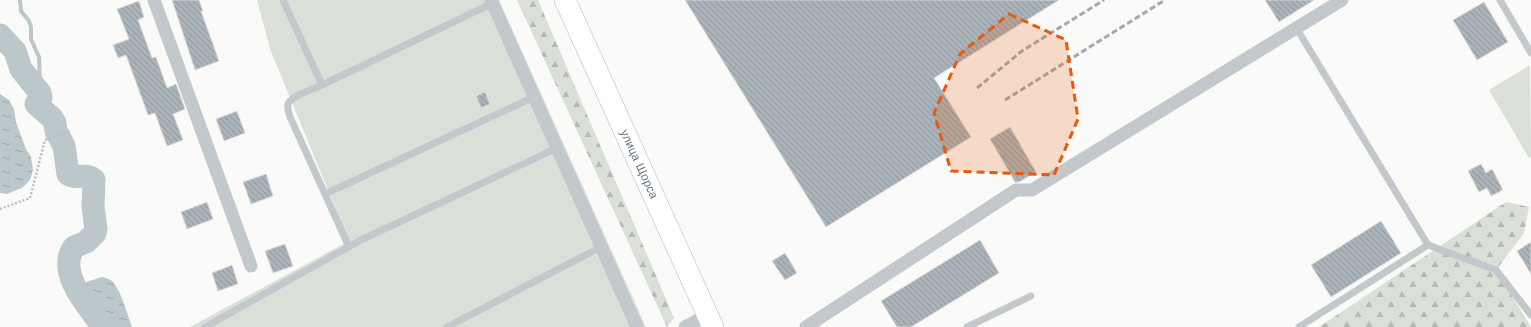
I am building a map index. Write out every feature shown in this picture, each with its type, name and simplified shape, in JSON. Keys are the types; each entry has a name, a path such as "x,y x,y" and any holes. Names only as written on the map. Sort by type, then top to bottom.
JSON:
{"main road":[{"name":"улица Щорса","path":"565,0 710,321"}],"street":[{"path":"154,0 251,266"},
{"path":"806,327 1016,190 1032,190 1297,29 1342,0"},
{"path":"492,1 637,327"},
{"path":"685,327 710,321"}],"lane":[{"path":"283,0 322,85"},
{"path":"1500,0 1531,53"},
{"path":"349,247 290,117 288,107 289,102 296,97 492,1"},
{"path":"1297,29 1428,245 1496,270 1531,315"},
{"path":"325,194 534,97"},
{"path":"205,327 349,247 557,148"},
{"path":"1299,327 1428,245"},
{"path":"447,327 601,247"},
{"path":"967,327 1031,296"}],"path":[{"path":"0,209 30,198 46,140 70,130"}],"highlighted area":[{"path":"1009,14 1066,40 1078,119 1054,175 951,171 934,113 960,54"}],"green space":[{"path":"257,0 499,0 646,327 190,327 349,241 270,49"},
{"path":"517,0 538,0 674,318 667,327"},
{"path":"1530,65 1531,157 1529,158 1489,90"},
{"path":"1506,202 1529,207 1524,233 1496,270 1531,327 1319,327"}],"water":[{"path":"0,94 9,100 14,109 16,122 26,149 31,157 33,170 30,180 22,188 7,194 0,193"},
{"path":"102,277 111,280 116,287 122,298 132,327 89,327 80,314 73,298 75,289 84,283"}],"building":[{"path":"172,0 199,0 203,11 201,11 219,61 195,70"},
{"path":"685,0 1059,0 934,78 971,137 826,227"},
{"path":"1265,0 1314,0 1279,22"},
{"path":"139,1 144,17 138,20 152,58 156,57 167,88 176,84 185,109 173,114 183,140 167,146 155,113 148,115 126,55 118,58 113,45 129,39 117,9"},
{"path":"1484,2 1508,42 1477,60 1453,20"},
{"path":"485,92 490,104 481,108 476,96"},
{"path":"237,111 245,133 224,141 216,119"},
{"path":"1010,127 1036,172 1019,182 1015,182 990,139"},
{"path":"1481,164 1486,173 1492,169 1503,190 1491,196 1487,188 1479,192 1468,171"},
{"path":"266,174 273,196 251,204 243,182"},
{"path":"207,202 213,219 187,229 181,212"},
{"path":"1381,221 1401,253 1331,297 1311,265"},
{"path":"980,240 999,273 911,327 897,327 881,301"},
{"path":"1531,242 1531,274 1517,251"},
{"path":"285,244 293,266 273,273 265,251"},
{"path":"785,253 797,273 785,280 772,261"},
{"path":"232,265 238,284 218,291 212,273"}],"waterway":[{"path":"20,0 21,11 29,21 31,27 31,39 39,57 39,93"},
{"path":"0,35 15,51 21,69 40,93 41,97 36,104 52,118 55,123 56,131 64,146 68,174 71,176 84,176 94,180 93,206 96,229 95,233 86,242 74,247 70,257 69,268 76,289 103,327"}],"railway":[{"path":"977,88 1022,51 1104,0"},
{"path":"1005,100 1165,0"}]}
